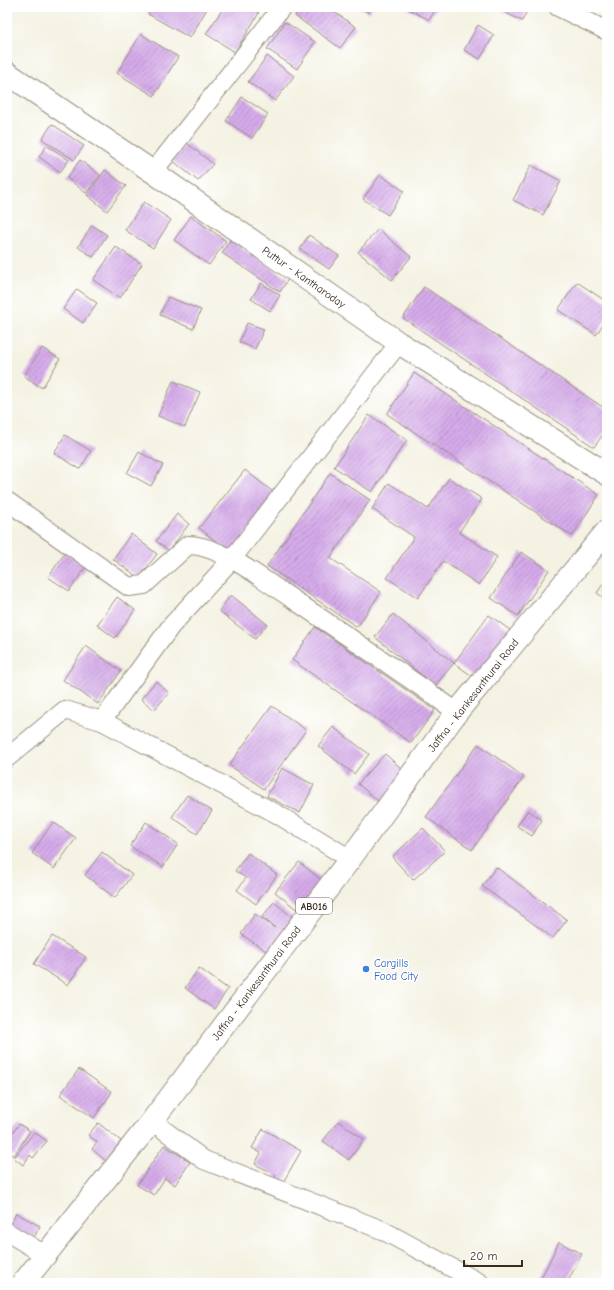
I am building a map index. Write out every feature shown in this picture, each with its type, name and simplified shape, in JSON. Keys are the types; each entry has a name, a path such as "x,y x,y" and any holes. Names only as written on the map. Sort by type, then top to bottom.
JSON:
{"main road":[{"name":"Puttur - Kantharoday","path":"7,73 153,172 399,343 607,474"},
{"name":"Jaffna - Kankesanthurai Road","path":"23,1283 152,1121 350,859 457,712 607,531"}],"street":[{"path":"153,172 282,7"},
{"path":"558,7 607,31"},
{"path":"102,720 171,626 232,559 399,343"},
{"path":"7,501 130,587 144,585 188,545 197,545 232,559 362,645 457,712"},
{"path":"7,758 65,710 102,720 277,814 350,859"},
{"path":"152,1121 204,1160 382,1230 480,1283"},
{"path":"7,1232 45,1255"}],"building":[{"path":"152,7 208,7 190,38 148,14"},
{"path":"224,7 249,7 259,13 235,52 206,34"},
{"path":"302,7 327,7 356,27 340,48 295,16"},
{"path":"359,7 372,7 369,13"},
{"path":"405,7 437,7 429,20"},
{"path":"504,7 529,7 522,21 502,11"},
{"path":"285,22 315,42 297,69 267,49"},
{"path":"478,25 494,35 480,59 464,50"},
{"path":"141,34 178,57 154,96 117,73"},
{"path":"267,56 294,76 275,101 248,82"},
{"path":"242,97 268,114 252,138 226,121"},
{"path":"52,124 84,146 74,160 42,139"},
{"path":"187,143 213,164 198,181 172,160"},
{"path":"47,145 69,160 60,172 39,157"},
{"path":"80,160 100,175 86,193 67,178"},
{"path":"531,165 561,181 543,215 513,200"},
{"path":"105,170 126,186 107,211 87,195"},
{"path":"380,175 404,191 388,215 363,199"},
{"path":"144,202 171,220 153,248 125,230"},
{"path":"191,216 226,241 209,265 174,240"},
{"path":"92,225 107,235 93,257 78,247"},
{"path":"378,229 411,257 392,280 358,252"},
{"path":"309,235 339,256 329,269 300,249"},
{"path":"230,240 288,279 280,292 222,253"},
{"path":"116,247 142,264 120,298 93,280"},
{"path":"577,282 607,302 607,318 596,335 558,310"},
{"path":"261,283 280,295 270,311 251,299"},
{"path":"424,287 607,410 607,429 594,447 403,318"},
{"path":"77,289 97,303 83,323 63,309"},
{"path":"168,297 201,310 193,329 160,315"},
{"path":"247,323 264,329 255,349 239,342"},
{"path":"42,348 60,359 42,388 24,376"},
{"path":"414,373 599,495 572,536 387,414"},
{"path":"173,381 200,392 185,427 158,416"},
{"path":"369,415 407,440 372,492 334,467"},
{"path":"65,435 91,451 80,469 54,453"},
{"path":"139,452 163,465 151,486 127,473"},
{"path":"245,470 277,495 231,553 199,528"},
{"path":"330,473 370,500 330,558 381,592 357,627 267,566"},
{"path":"449,478 482,499 459,532 497,557 479,585 443,561 418,598 387,578 414,537 372,509 389,483 428,509"},
{"path":"177,514 189,524 169,551 156,541"},
{"path":"131,534 157,554 139,578 113,559"},
{"path":"521,552 549,570 518,616 491,598"},
{"path":"65,553 86,567 69,591 48,577"},
{"path":"607,578 607,600 597,593"},
{"path":"231,595 267,624 255,639 219,611"},
{"path":"117,597 135,610 115,638 97,625"},
{"path":"393,614 454,663 435,686 375,637"},
{"path":"489,615 514,633 479,681 454,663"},
{"path":"315,627 435,710 411,743 292,660"},
{"path":"86,646 121,671 98,704 63,680"},
{"path":"156,681 169,693 154,710 141,699"},
{"path":"272,706 306,730 264,789 229,765"},
{"path":"333,727 369,754 354,774 318,746"},
{"path":"478,744 524,777 472,850 426,817"},
{"path":"385,754 410,776 384,806 358,784"},
{"path":"282,768 314,785 300,813 267,796"},
{"path":"187,795 212,811 197,834 172,817"},
{"path":"528,810 542,820 532,836 517,826"},
{"path":"53,822 76,838 54,869 32,853"},
{"path":"146,822 178,844 163,867 130,846"},
{"path":"423,828 445,851 413,880 392,857"},
{"path":"102,852 132,875 115,898 85,875"},
{"path":"248,853 277,875 256,904 237,890 246,878 235,871"},
{"path":"299,862 324,882 300,912 275,892"},
{"path":"496,867 567,920 553,938 482,886"},
{"path":"274,902 296,920 269,953 241,934 255,914 275,928 262,917"},
{"path":"52,936 86,957 68,985 34,964"},
{"path":"199,968 228,989 214,1009 185,988"},
{"path":"79,1069 112,1092 94,1118 60,1095"},
{"path":"338,1121 364,1139 349,1160 323,1141"},
{"path":"98,1123 121,1141 106,1161 92,1149 97,1142 88,1135"},
{"path":"19,1124 30,1131 14,1156 7,1152 7,1128 13,1132"},
{"path":"263,1129 301,1151 282,1184 274,1179 276,1175 255,1164 261,1153 252,1148"},
{"path":"34,1132 47,1141 33,1158 30,1155 23,1165 14,1158"},
{"path":"164,1145 190,1162 175,1185 165,1178 154,1195 137,1185"},
{"path":"16,1213 40,1226 33,1239 10,1226"},
{"path":"559,1242 582,1254 567,1283 540,1283 539,1282"}],"place":[{"name":"Cargills Food City","path":"366,969"}]}
